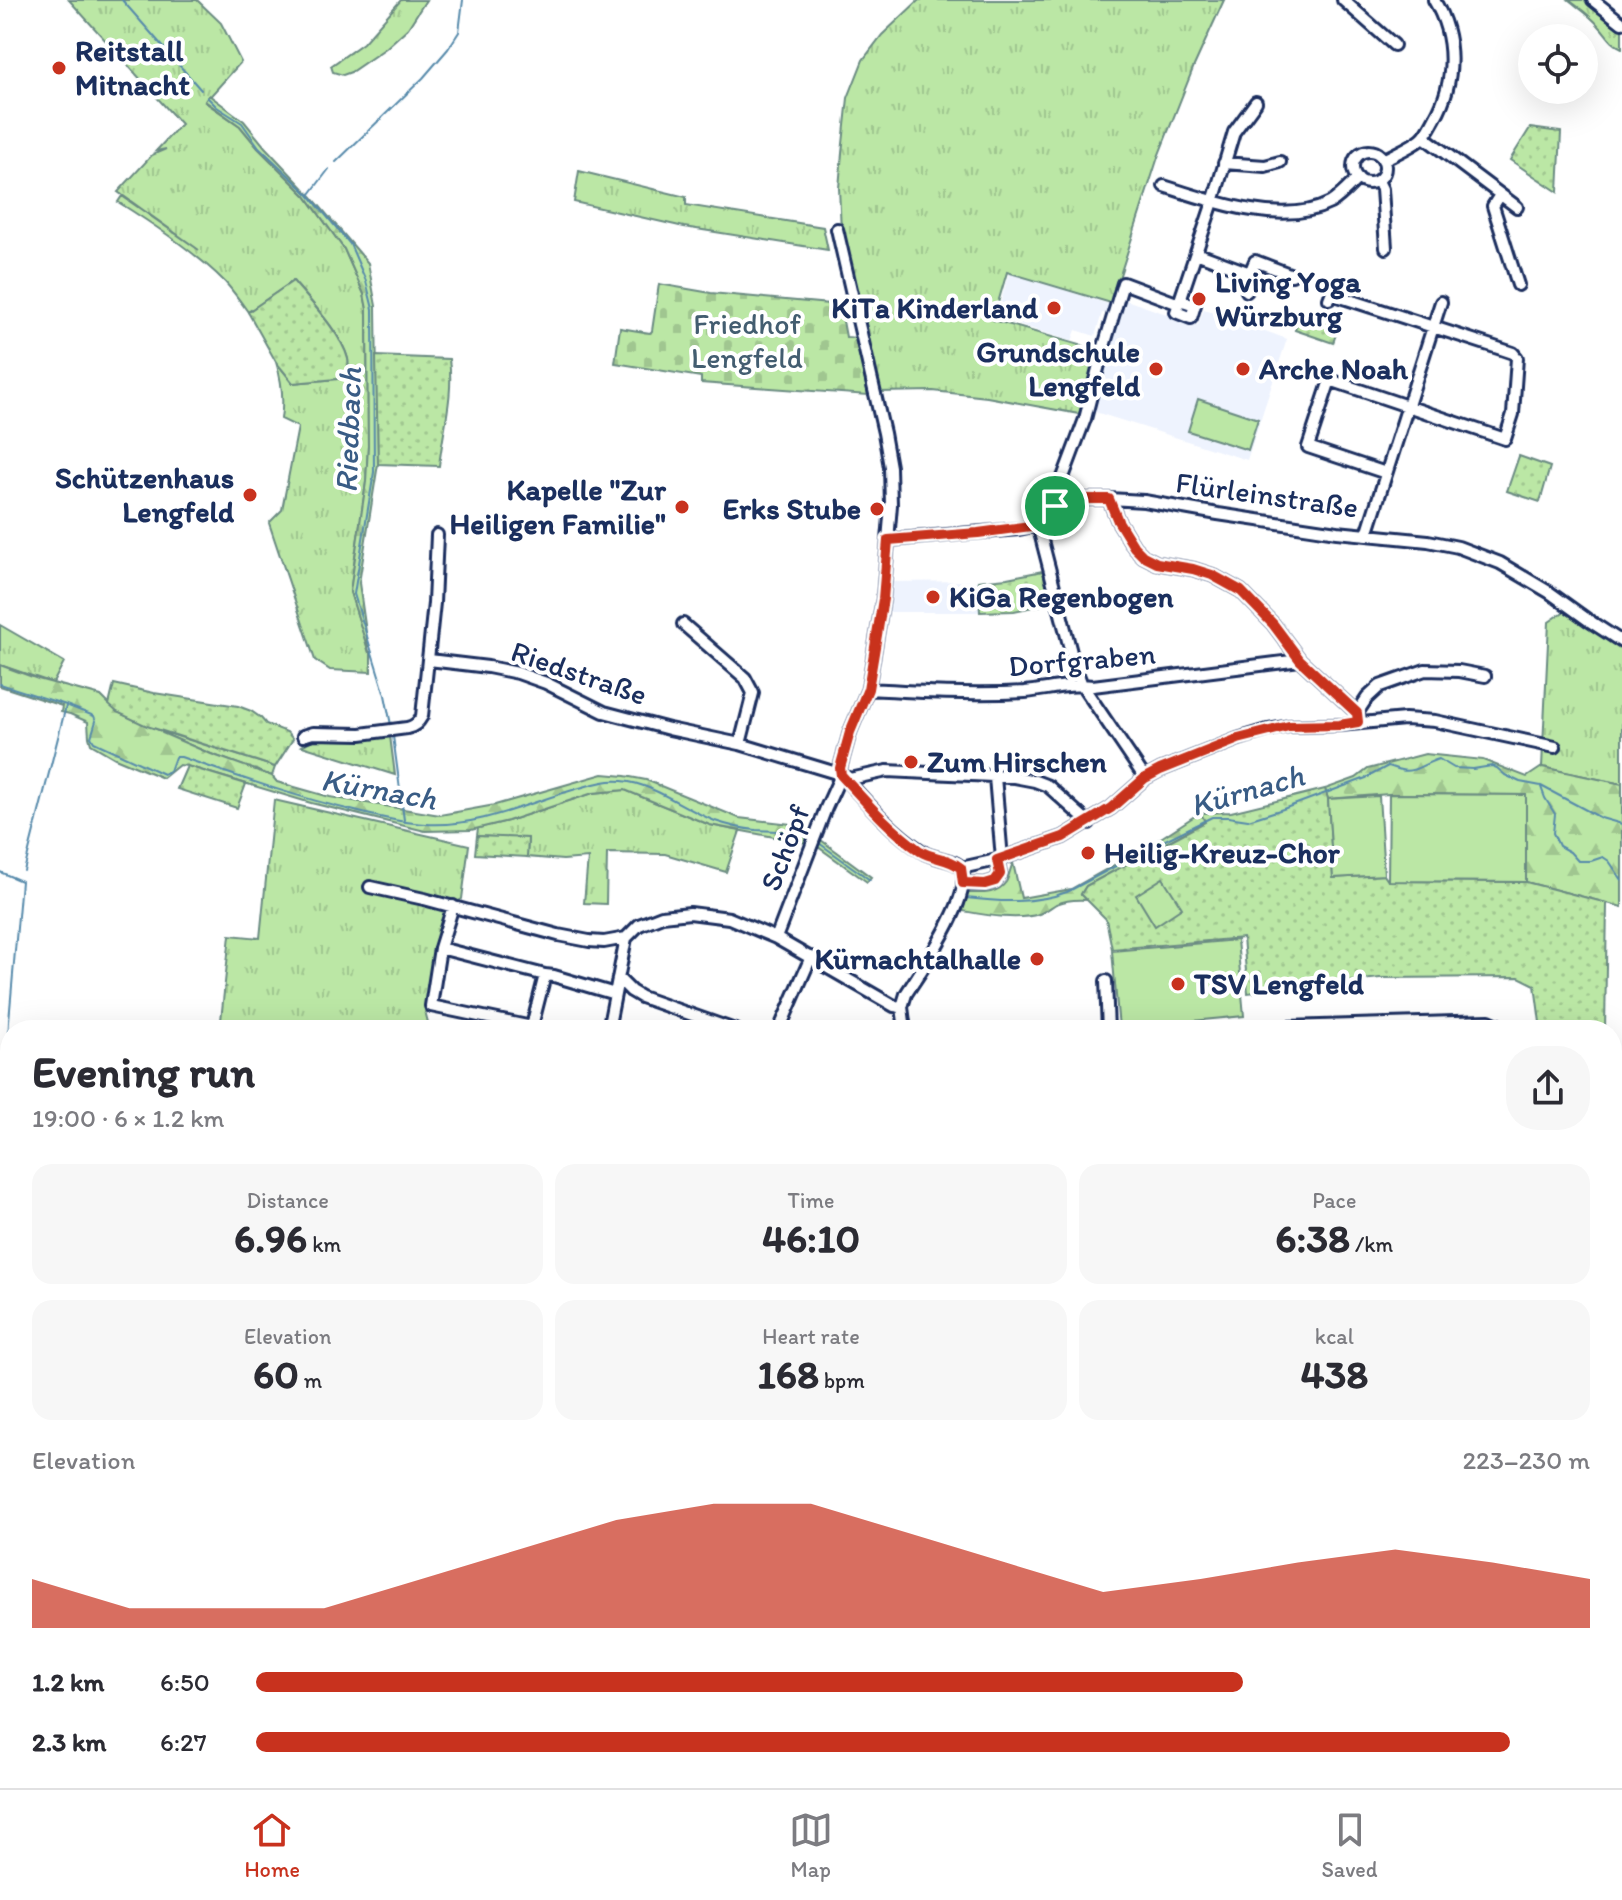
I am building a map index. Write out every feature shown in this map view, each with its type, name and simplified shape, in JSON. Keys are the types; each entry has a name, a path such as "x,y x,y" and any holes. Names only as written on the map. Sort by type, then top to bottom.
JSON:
{"highway":[{"path":"403,1788 453,1788"}],"street":[{"path":"1343,0 1394,45"},
{"path":"1383,160 1424,137 1441,108 1450,78 1450,37 1434,0"},
{"path":"1593,0 1622,23"},
{"path":"888,540 1038,525 1055,506 1085,419 1123,283 1179,302 1234,132 1256,102"},
{"path":"1424,137 1517,207"},
{"path":"1367,151 1378,154 1383,160 1385,171 1378,181 1363,182 1354,171 1359,155 1367,151"},
{"path":"1224,163 1265,166 1280,162"},
{"path":"1164,186 1213,202 1260,210 1301,212 1333,201 1358,178"},
{"path":"1378,181 1382,189 1386,248"},
{"path":"1500,195 1493,206 1518,285"},
{"name":"Schöpf","path":"776,938 841,775 840,768 850,732 868,689 883,599 891,505 890,467 837,229"},
{"path":"1196,253 1250,273"},
{"path":"1247,291 1255,261 1292,275"},
{"path":"1329,299 1331,294 1513,353 1517,358 1513,414 1505,439 1330,380 1308,447 1386,473"},
{"path":"1367,534 1441,302"},
{"name":"Flürleinstraße","path":"1055,506 1081,499 1144,501 1337,532 1428,541 1500,563 1622,642"},
{"path":"1109,499 1118,521 1143,556 1157,563 1212,575 1241,591 1262,610 1300,660 1357,718"},
{"path":"1038,525 1082,685 1145,778"},
{"path":"303,736 313,733 361,734 413,727 422,716 437,535"},
{"path":"683,624 750,685 753,693 740,744"},
{"name":"Riedstraße","path":"429,660 518,673 546,683 604,712 740,744 841,775"},
{"name":"Dorfgraben","path":"868,689 1026,692 1300,660"},
{"path":"1357,718 1367,698 1380,686 1425,670 1485,676"},
{"path":"961,868 1000,860 1063,837 1111,808 1145,778 1160,770 1268,730 1289,726 1339,725 1357,718 1405,719 1435,721 1555,747"},
{"path":"841,775 850,779 887,771 1014,777 1035,781 1048,786 1089,823"},
{"path":"841,775 881,818 912,845 927,855 954,862 961,868 963,883 949,927 906,994 902,1007 904,1020"},
{"path":"963,883 985,884 995,881 1000,874 995,777"},
{"path":"370,887 558,935 604,942 626,938"},
{"path":"453,906 440,948 431,1006 492,1020"},
{"path":"610,1020 626,938 639,925 650,920 690,913 729,918 746,924 811,957 894,1006 902,1007"},
{"path":"440,948 615,994"},
{"path":"783,1020 811,957"},
{"path":"534,1020 545,975"},
{"path":"618,978 641,997 707,1020"},
{"path":"1106,981 1108,1020"}],"shaded area":[{"name":"KiTa Kinderland","path":"1009,273 1109,304 1107,314 1102,313 1095,336 1076,330 1072,341 996,318"},
{"name":"Grundschule Lengfeld","path":"1123,299 1198,325 1204,309 1287,339 1247,460 1092,411"},
{"name":"KiGa Regenbogen","path":"978,581 980,612 886,612 890,582"}],"green space":[{"path":"69,0 197,0 221,23 241,62 205,102 240,126 306,196 344,249 364,294 367,309 366,482 350,592 371,652 371,672 330,670 315,660 269,523 282,510 298,427 281,419 282,390 276,362 293,383 348,378 345,349 325,318 293,281 248,312 225,282 201,260 118,202 122,196 199,250 118,192 152,155 166,149 156,151 181,124"},
{"path":"401,0 426,0 408,28 386,48 351,72 343,75 333,72 331,66 363,43"},
{"path":"919,0 1224,0 1158,157 1111,303 1007,272 993,320 1097,350 1079,414 987,397 933,391 879,392 841,230 839,188 842,153 848,98 863,60 882,35"},
{"path":"1569,0 1584,0 1622,29 1622,48 1612,41"},
{"path":"209,95 244,121 368,263 376,306 378,464 359,583 369,653 350,592 366,482 368,446 367,309 364,294 344,249 306,196 240,126 205,101"},
{"path":"1530,128 1561,132 1558,192 1510,160"},
{"path":"579,171 686,197 686,205 823,227 828,250 684,227 574,202"},
{"path":"293,281 345,349 348,378 293,383 276,362 248,312"},
{"name":"Friedhof Lengfeld","path":"659,284 711,293 840,305 846,337 856,338 868,395 701,383 701,377 615,363 620,328 652,331"},
{"path":"1301,312 1339,325 1333,343 1295,330"},
{"path":"376,356 449,359 449,399 439,466 378,464"},
{"path":"1198,399 1258,419 1248,450 1188,431"},
{"path":"1519,456 1550,467 1540,502 1507,491"},
{"path":"1043,571 1052,603 1014,611 980,612 978,581"},
{"path":"1575,604 1622,635 1622,784 1542,767 1549,622"},
{"path":"0,625 64,662 53,683 0,665"},
{"path":"0,665 101,696 117,712 162,733 272,776 277,782 330,797 440,815 495,805 603,774 625,776 646,780 739,818 791,824 812,830 871,877 867,882 818,847 710,825 625,790 593,793 471,830 425,831 311,803 187,766 179,765 163,778 115,758 91,744 88,722 61,712 62,706 0,686"},
{"path":"114,684 238,706 251,711 266,724 287,732 293,739 275,767 147,726 117,712 109,705"},
{"path":"161,731 275,767 272,776 211,754"},
{"path":"390,736 395,775 302,746 314,739 354,740"},
{"path":"1425,754 1483,760 1527,777 1542,767 1622,784 1622,907 1526,882 1526,795 1389,794 1328,799 1325,789 1356,778 1368,769"},
{"path":"187,766 246,784 237,808 177,789"},
{"path":"1325,789 1333,878 1384,875 1388,881 1526,882 1607,903 1605,1020 1540,1020 1535,985 1519,977 1380,978 1248,993 1243,938 1112,949 1106,919 1081,894 1086,886 1205,822 1201,813 1231,812"},
{"path":"625,790 710,825 740,831 726,872 665,854 607,853 606,904 584,903 588,858 563,860 527,857 528,839 477,836 478,828 593,793"},
{"path":"1389,794 1526,795 1526,882 1388,881"},
{"path":"1379,796 1384,875 1333,878 1328,799"},
{"path":"274,800 469,845 462,899 449,907 432,963 425,1011 427,1020 221,1020 230,935 260,938"},
{"path":"1201,812 1205,822 1086,886 1081,894 1088,900 1056,904 1039,914 1021,917 963,911 968,893 998,889 1006,882 1013,863 1021,898 1071,889"},
{"path":"477,836 528,838 527,857 475,854"},
{"path":"1163,878 1182,908 1155,926 1136,895"},
{"name":"TSV Lengfeld","path":"1237,940 1244,1016 1202,1020 1118,1020 1112,951"}],"waterway":[{"name":"Riedbach","path":"122,0 201,90"},
{"path":"336,162 423,78 448,49 459,32 463,0"},
{"name":"Riedbach","path":"207,97 242,123 259,147 309,195 350,244 366,281 373,309 374,472 354,594 391,725"},
{"path":"310,194 329,169"},
{"name":"Kürnach","path":"0,684 94,716 96,721 91,737 94,742 163,774 170,771 175,757 181,757 289,793 390,819 426,824 472,821 581,787 618,781 647,787 701,815 735,827 790,832 809,838"},
{"path":"24,871 66,706"},
{"name":"Riedbach","path":"393,736 404,820"},
{"name":"Kürnach","path":"966,898 1017,901 1055,896 1212,817 1248,820 1366,778 1388,766 1406,771 1439,759 1454,768 1492,766 1520,782 1541,786 1601,818 1622,824"},
{"name":"Kürnach","path":"1541,787 1555,814 1553,833 1559,846 1578,861 1603,857 1622,880"},
{"name":"Kürnach","path":"819,843 870,880"},
{"path":"0,872 21,881 9,1020"}],"place":[{"name":"Reitstall Mitnacht","path":"59,68"},
{"name":"Living Yoga Würzburg","path":"1199,299"},
{"name":"KiTa Kinderland","path":"1054,308"},
{"name":"Grundschule Lengfeld","path":"1156,369"},
{"name":"Arche Noah","path":"1243,369"},
{"name":"Schützenhaus Lengfeld","path":"250,495"},
{"name":"Kapelle \"Zur Heiligen Familie\"","path":"682,507"},
{"name":"Erks Stube","path":"877,509"},
{"name":"KiGa Regenbogen","path":"933,597"},
{"name":"Zum Hirschen","path":"911,762"},
{"name":"Heilig-Kreuz-Chor","path":"1088,853"},
{"name":"Kürnachtalhalle","path":"1037,959"},
{"name":"TSV Lengfeld","path":"1178,984"}],"route":[{"path":"1081,499 1109,499 1118,521 1143,556 1157,563 1212,575 1241,591 1262,610 1300,660 1357,713 1358,722 1268,730 1160,770 1145,778 1089,823 1063,837 997,860 1000,874 997,880 985,884 963,883 961,868 954,862 927,855 912,845 881,818 841,775 840,768 850,732 868,689 883,599 888,540 1019,529 1038,525 1055,506 1081,499"}]}
